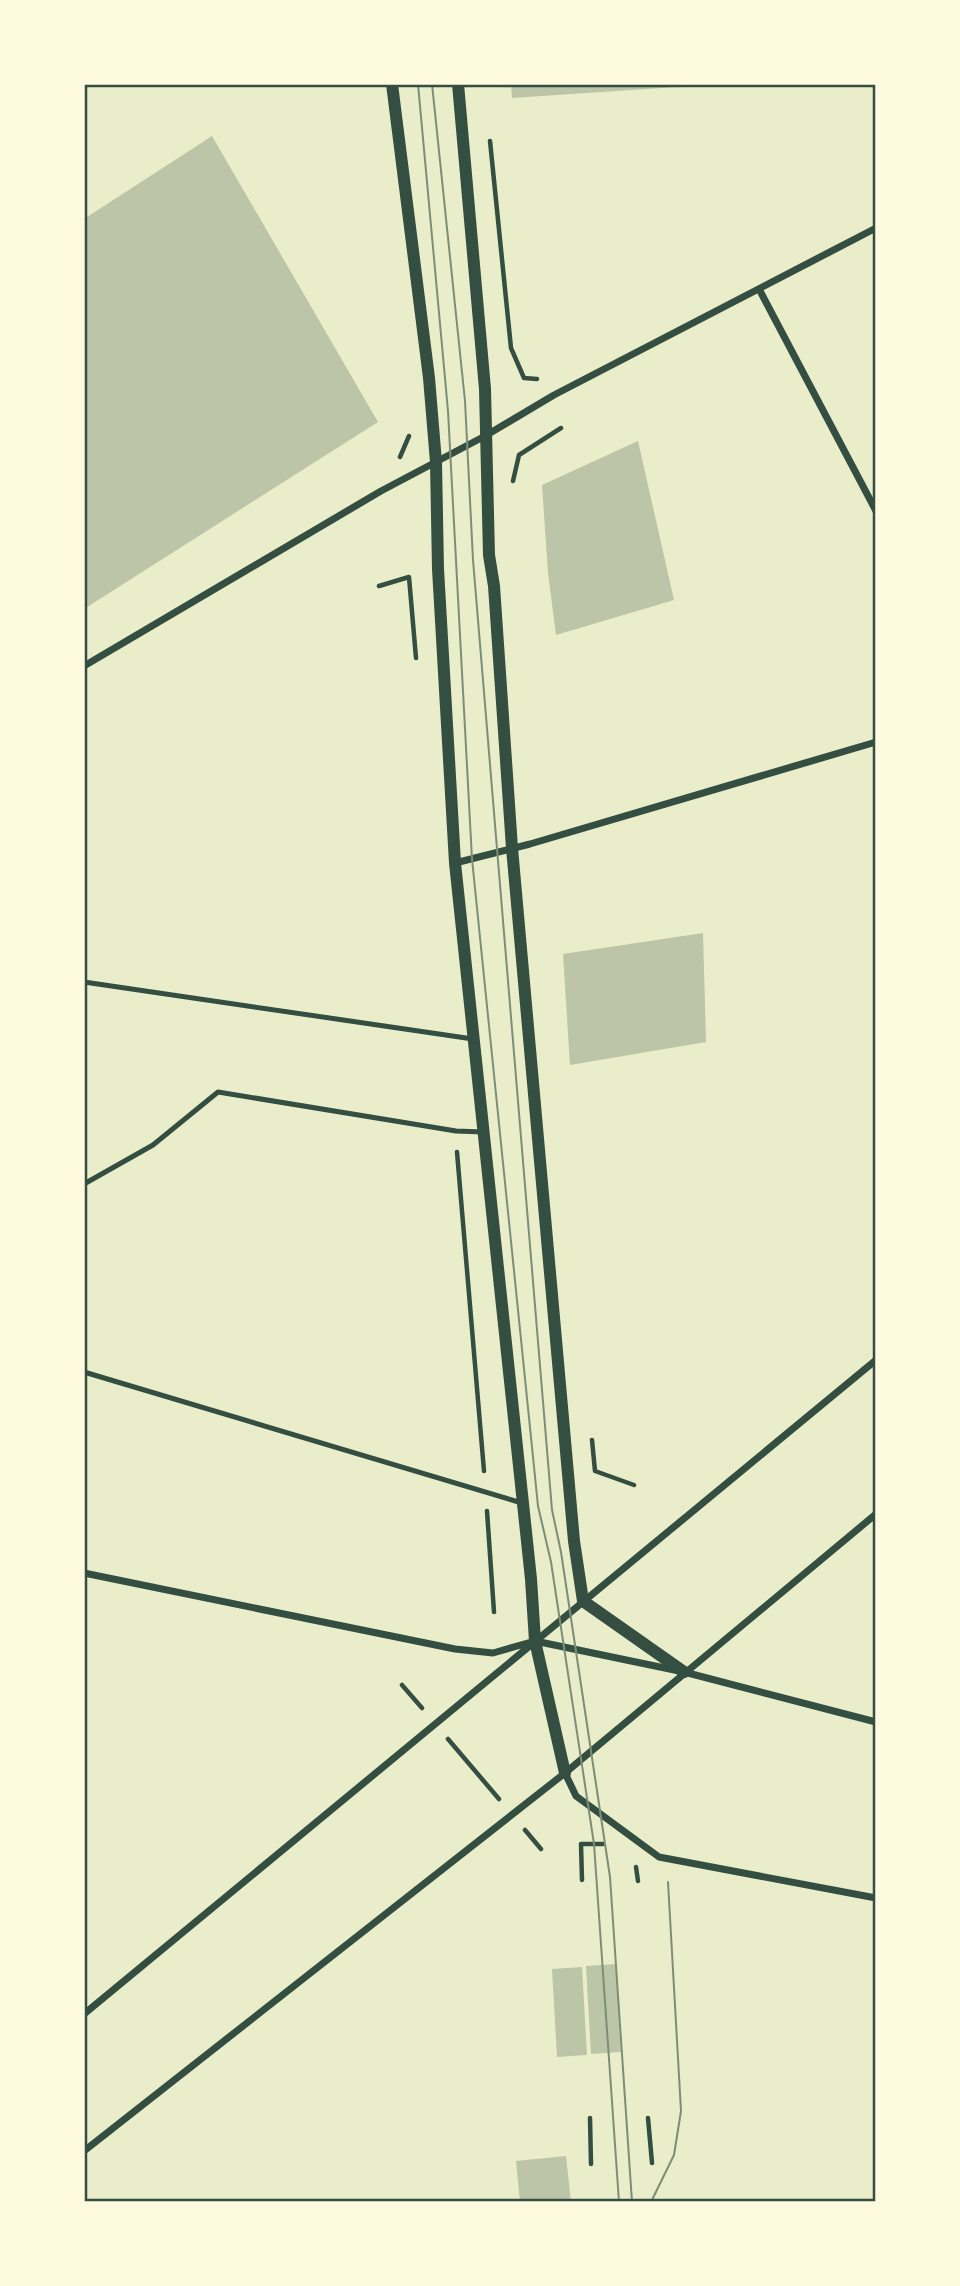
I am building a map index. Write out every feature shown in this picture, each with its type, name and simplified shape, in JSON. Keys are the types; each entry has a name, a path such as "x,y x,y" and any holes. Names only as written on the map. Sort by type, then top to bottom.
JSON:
{"street":[{"path":"392,84 427,364 436,462 438,569 455,863 473,1039 535,1641 565,1773 576,1796 659,1857 876,1898"},
{"path":"458,84 485,389 489,555 494,586 512,848 574,1541 583,1601 684,1672"},
{"path":"84,666 381,491 485,436 554,395 876,228"},
{"path":"759,289 876,511"},
{"path":"455,863 876,742"},
{"path":"84,2014 876,1360"},
{"path":"84,2151 565,1773 876,1514"},
{"path":"84,1573 455,1649 493,1653 535,1641 684,1672 876,1722"}],"lane":[{"path":"84,982 473,1039"},
{"path":"84,1184 153,1145 218,1092 456,1131 484,1132"},
{"path":"84,1372 522,1503"}],"path":[{"path":"490,140 511,348 524,377 538,379"},
{"path":"511,491 519,455 561,428"},
{"path":"379,586 409,577"},
{"path":"402,1685 541,1849"},
{"path":"581,1844 582,1880"},
{"path":"637,1869 638,1881"},
{"path":"590,2118 592,2164"},
{"path":"648,2118 652,2163"}],"building":[{"path":"511,84 692,84 692,86 512,98"},
{"path":"212,136 378,422 84,609 84,219"},
{"path":"638,441 674,600 556,635 548,573 542,485"},
{"path":"703,933 706,1042 570,1065 563,954"},
{"path":"616,1964 621,2052 591,2054 586,1966"},
{"path":"582,1967 587,2055 557,2057 552,1969"},
{"path":"566,2156 571,2202 520,2202 516,2161"}],"tram line":[{"path":"418,84 448,411 472,859 538,1506 551,1562 594,1844 619,2202"},
{"path":"432,84 465,401 473,560 552,1510 561,1552 610,1877 632,2202"},
{"path":"651,2202 674,2155 681,2111 668,1882"}]}
